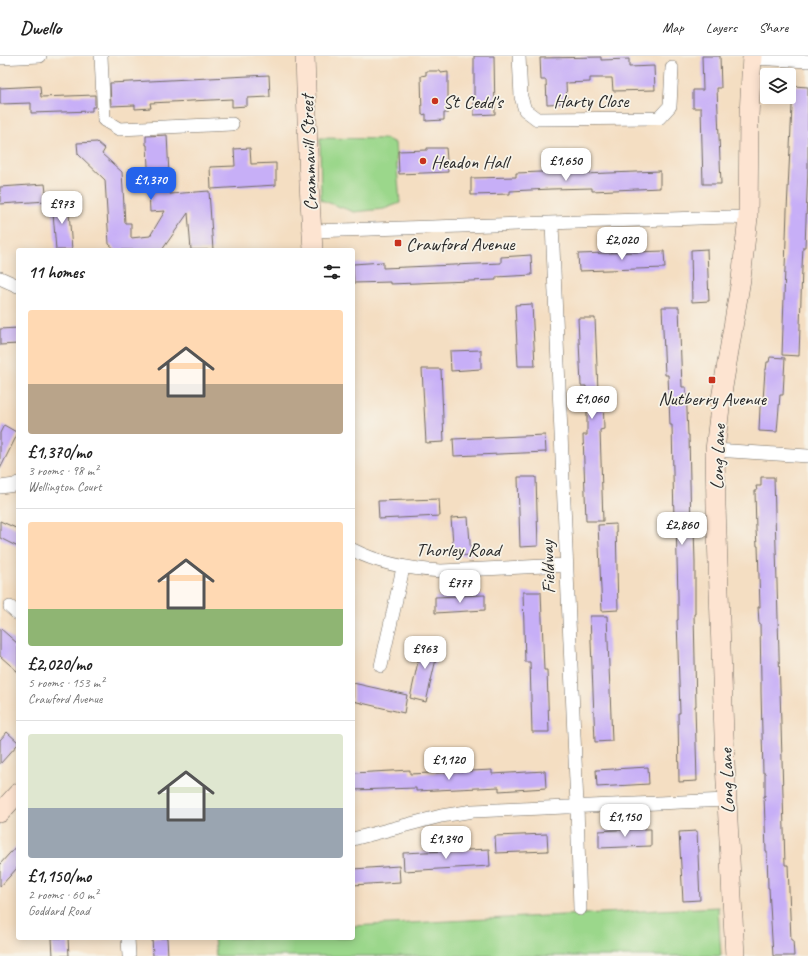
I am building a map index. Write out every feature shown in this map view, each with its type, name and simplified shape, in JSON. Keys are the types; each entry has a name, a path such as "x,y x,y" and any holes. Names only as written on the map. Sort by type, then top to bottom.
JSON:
{"street":[{"path":"0,58 40,56"},
{"path":"101,56 104,120 119,129 232,124"},
{"name":"Crammavill Street","path":"305,56 309,184 313,248"},
{"name":"Harty Close","path":"519,56 521,97 524,110 537,119 659,118 670,106 672,68"},
{"path":"752,57 808,61"},
{"name":"Long Lane","path":"735,956 727,800 715,450 721,399 741,279 748,218 752,57"},
{"path":"312,231 729,217 748,218"},
{"name":"Fieldway","path":"552,224 577,806 580,909"},
{"path":"0,278 16,285"},
{"path":"715,450 808,456"},
{"path":"0,487 16,484"},
{"name":"Thorley Road","path":"355,551 403,568 441,572 566,565"},
{"path":"381,666 403,568"},
{"path":"1,808 16,795"},
{"path":"355,838 447,815 473,811 727,800"},
{"path":"128,940 129,956"}],"green space":[{"path":"320,138 387,139 395,143 400,203 384,209 354,212 321,200"},
{"path":"718,907 721,956 216,956 214,940 355,940 355,926"}],"building":[{"path":"474,56 494,56 495,114 474,115"},
{"path":"702,56 720,56 721,88 717,88 721,184 703,184 701,108 693,108 693,90 703,90"},
{"path":"601,57 601,60 629,59 629,67 654,66 655,90 613,91 612,78 590,78 590,82 566,83 567,103 547,104 546,80 541,80 540,58"},
{"name":"St Cedd's","path":"426,71 441,71 441,73 448,72 448,113 444,113 444,120 426,121 426,114 422,115 421,76 426,75"},
{"path":"269,75 270,97 247,98 247,106 232,107 232,99 150,103 151,108 135,109 135,105 111,106 110,83"},
{"path":"40,86 41,97 95,95 95,107 92,107 92,111 31,113 31,103 0,104 0,88"},
{"path":"796,86 808,87 808,168 805,247 803,247 799,356 782,355 792,104 796,104"},
{"path":"167,135 170,194 209,191 213,248 191,248 188,213 163,248 114,248 109,244 105,180 78,154 77,143 97,142 105,149 102,154 122,172 125,223 131,223 131,238 150,236 165,211 150,212 146,136"},
{"path":"250,148 251,164 276,163 276,185 211,189 210,167 235,166 234,149"},
{"name":"Headon Hall","path":"427,148 446,148 448,172 399,174 398,151 427,150"},
{"path":"584,171 584,174 660,171 660,188 592,191 592,188 551,189 510,191 510,194 471,195 471,178 516,177 516,173"},
{"path":"45,184 47,201 0,204 0,187"},
{"path":"68,199 72,248 56,248 52,200"},
{"path":"707,249 709,301 692,302 691,250"},
{"path":"664,251 665,268 579,271 578,254"},
{"path":"531,255 532,275 496,277 496,280 390,284 390,282 355,283 355,264 383,262 383,268 501,263 501,257"},
{"path":"532,304 535,366 518,366 515,305"},
{"path":"662,307 679,307 682,387 686,387 689,435 691,528 694,528 697,781 679,782 678,713 680,713 676,521 674,521 672,425 670,425 668,375 665,375"},
{"path":"578,318 595,318 598,391 603,391 604,429 600,430 603,521 586,521 583,435 587,435 587,411 586,386 581,386"},
{"path":"16,328 16,344 0,345 0,329"},
{"path":"481,350 481,369 451,371 450,351"},
{"path":"770,357 785,358 783,395 780,395 777,432 759,431 760,407 761,401 763,401 765,370"},
{"path":"422,369 441,369 444,442 426,443"},
{"path":"4,425 16,432 16,437 0,469 0,433"},
{"path":"545,435 546,452 454,456 453,439"},
{"path":"518,477 536,477 538,546 520,547"},
{"path":"761,477 774,477 785,865 788,865 791,940 793,940 794,956 773,956 768,888 764,796 765,773 763,773 760,623 758,607 760,607 755,491 757,491 756,486 761,486"},
{"path":"439,499 440,516 379,519 378,501"},
{"path":"468,517 471,555 454,556 451,518"},
{"path":"0,521 16,528 16,546 0,538"},
{"path":"616,524 618,610 602,611 598,525"},
{"path":"523,592 541,592 544,670 547,670 549,732 532,732 530,662 525,662"},
{"path":"485,595 485,610 435,613 435,597"},
{"path":"590,616 607,616 612,741 595,742"},
{"path":"0,628 16,642 16,670 0,656"},
{"path":"423,639 440,642 426,702 410,698"},
{"path":"355,683 407,695 404,713 355,701"},
{"path":"7,732 16,740 16,746 0,764 0,740"},
{"path":"648,767 649,784 597,787 596,770"},
{"path":"410,770 410,774 492,770 492,774 545,771 546,788 499,791 499,787 416,791 416,788 355,790 355,773"},
{"path":"651,829 651,846 599,848 599,831"},
{"path":"697,831 700,900 683,901 679,832"},
{"path":"547,834 548,851 496,853 495,836"},
{"path":"16,846 16,869 0,887 0,864"},
{"path":"489,849 490,866 404,871 403,853"},
{"path":"399,866 400,882 355,885 355,869"},
{"path":"52,940 68,940 69,956 53,956"},
{"path":"152,940 167,940 168,956 153,956"}],"place":[{"name":"St Cedd's","path":"435,101"},
{"name":"Headon Hall","path":"423,161"},
{"name":"Crawford Avenue","path":"398,243"},
{"name":"Nutberry Avenue","path":"712,380"}]}
